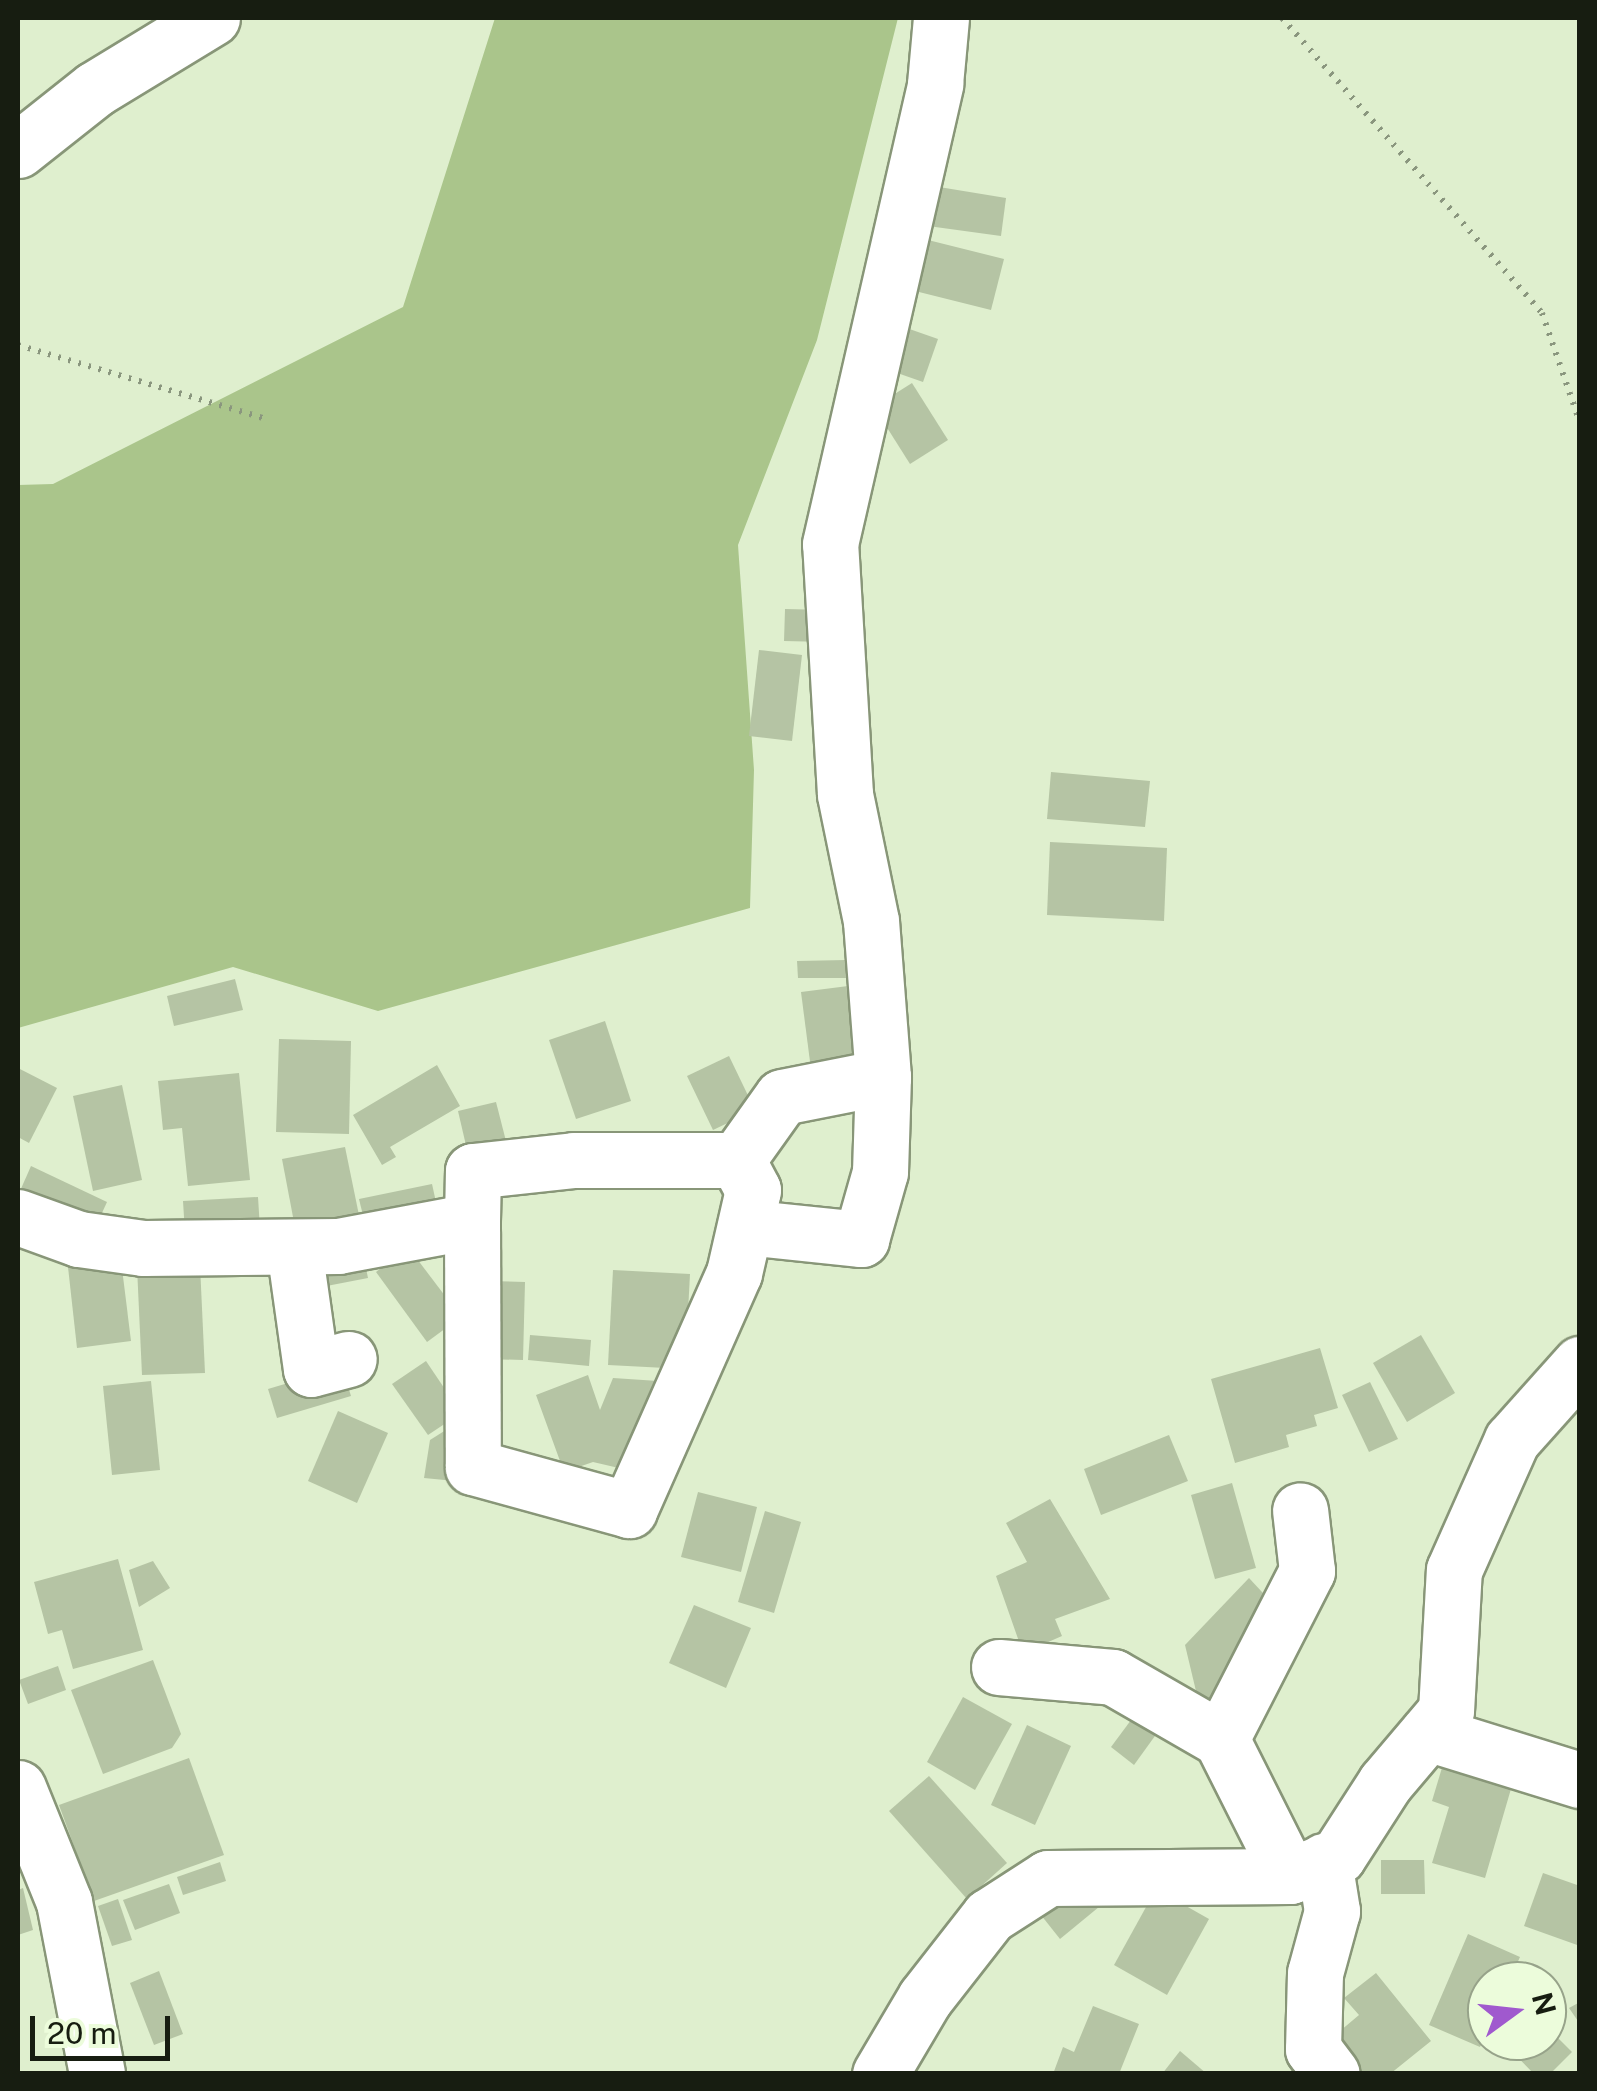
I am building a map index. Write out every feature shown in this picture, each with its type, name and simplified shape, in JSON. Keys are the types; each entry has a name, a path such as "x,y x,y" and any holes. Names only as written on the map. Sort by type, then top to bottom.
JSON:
{"street":[{"path":"18,150 95,89 212,18"},
{"path":"745,1228 862,1238 880,1172 882,1077 871,922 846,794 830,544 934,84 941,18"},
{"path":"736,1160 782,1097 882,1077"},
{"path":"574,1160 736,1160 753,1190 734,1272 629,1510 473,1467 473,1171 574,1160"},
{"path":"18,1217 79,1239 143,1248 294,1248 472,1222"},
{"path":"294,1248 312,1369 349,1359"},
{"path":"880,2074 926,1998 989,1916 1048,1878 1307,1869 1338,1856 1446,1711 1454,1570 1512,1440 1580,1364"},
{"path":"1221,1739 1307,1571 1300,1510"},
{"path":"999,1667 1112,1677 1221,1739 1332,1911 1315,1974 1313,2049 1332,2074"},
{"path":"1428,1733 1580,1780"},
{"path":"18,1788 64,1902 96,2074"}],"path":[{"path":"1282,18 1542,313 1580,424"},
{"path":"18,345 263,418"}],"green space":[{"path":"495,18 898,18 817,340 738,545 754,770 750,908 378,1011 233,967 18,1028 18,485 53,484 403,307"}],"building":[{"path":"933,186 1006,198 1001,236 928,226"},
{"path":"924,239 1004,259 991,310 911,290"},
{"path":"898,325 938,339 923,382 883,368"},
{"path":"912,383 948,440 910,464 874,407"},
{"path":"785,609 827,610 826,642 784,641"},
{"path":"759,650 802,655 792,741 749,736"},
{"path":"1051,772 1150,781 1145,827 1047,819"},
{"path":"1050,842 1167,848 1164,921 1047,915"},
{"path":"846,960 846,978 798,978 797,961"},
{"path":"235,979 243,1010 174,1026 167,996"},
{"path":"856,985 868,1069 812,1077 801,992"},
{"path":"605,1021 631,1101 576,1119 549,1040"},
{"path":"279,1039 351,1041 349,1134 276,1132"},
{"path":"729,1056 755,1110 713,1130 687,1076"},
{"path":"437,1065 460,1106 390,1147 396,1157 382,1165 353,1115"},
{"path":"18,1068 57,1088 29,1143 18,1137"},
{"path":"239,1073 250,1180 188,1186 182,1128 163,1130 158,1081"},
{"path":"122,1085 142,1180 93,1191 73,1096"},
{"path":"496,1102 507,1145 468,1154 458,1111"},
{"path":"345,1147 361,1225 297,1238 282,1159"},
{"path":"31,1166 107,1202 96,1226 20,1191"},
{"path":"432,1184 439,1216 367,1232 359,1199"},
{"path":"258,1197 260,1229 185,1233 183,1201"},
{"path":"408,1247 461,1317 427,1342 376,1272"},
{"path":"362,1249 368,1278 311,1289 306,1260"},
{"path":"120,1252 131,1341 77,1348 67,1258"},
{"path":"200,1265 205,1373 142,1375 137,1267"},
{"path":"613,1270 690,1274 685,1369 608,1365"},
{"path":"487,1281 525,1282 523,1360 484,1359"},
{"path":"530,1335 591,1340 589,1366 528,1360"},
{"path":"1421,1335 1455,1393 1407,1422 1373,1363"},
{"path":"1320,1348 1338,1408 1314,1415 1317,1426 1286,1435 1289,1447 1235,1463 1211,1379"},
{"path":"426,1361 461,1413 428,1435 392,1384"},
{"path":"342,1367 351,1396 277,1418 268,1389"},
{"path":"588,1375 600,1410 613,1378 673,1382 636,1472 593,1462 564,1472 536,1395"},
{"path":"151,1381 160,1470 112,1475 103,1386"},
{"path":"1370,1382 1398,1439 1369,1452 1342,1395"},
{"path":"338,1411 388,1433 357,1503 308,1481"},
{"path":"457,1423 455,1481 424,1478 430,1440"},
{"path":"1169,1435 1188,1481 1101,1515 1084,1469"},
{"path":"1232,1483 1256,1568 1215,1579 1191,1495"},
{"path":"698,1492 757,1507 741,1572 681,1557"},
{"path":"1050,1499 1110,1599 1055,1619 1062,1636 1023,1653 996,1576 1027,1562 1006,1523"},
{"path":"765,1511 801,1522 774,1613 738,1602"},
{"path":"118,1559 143,1650 73,1669 62,1630 48,1634 34,1582"},
{"path":"153,1561 170,1588 139,1607 129,1570"},
{"path":"1249,1578 1276,1607 1213,1711 1201,1712 1185,1645"},
{"path":"694,1605 751,1628 726,1688 669,1663"},
{"path":"153,1660 181,1734 172,1748 103,1774 71,1690"},
{"path":"58,1666 66,1690 28,1704 19,1680"},
{"path":"963,1697 1012,1724 975,1790 927,1762"},
{"path":"1137,1712 1160,1729 1134,1765 1111,1747"},
{"path":"1027,1725 1071,1746 1035,1825 991,1805"},
{"path":"189,1758 224,1855 94,1901 59,1805"},
{"path":"1444,1761 1513,1782 1485,1878 1432,1863 1449,1807 1432,1801"},
{"path":"929,1776 1007,1863 967,1899 889,1811"},
{"path":"1381,1860 1424,1860 1425,1894 1381,1894"},
{"path":"220,1862 226,1881 183,1895 177,1877"},
{"path":"1543,1873 1580,1886 1580,1946 1524,1926"},
{"path":"169,1884 180,1913 135,1930 123,1900"},
{"path":"23,1888 33,1930 18,1935 18,1890"},
{"path":"1064,1888 1105,1902 1060,1939 1037,1910"},
{"path":"1156,1889 1209,1919 1167,1995 1114,1965"},
{"path":"118,1899 132,1940 112,1946 98,1906"},
{"path":"1468,1934 1520,1957 1518,1961 1467,1961 1467,2041 1429,2025"},
{"path":"159,1971 183,2034 154,2045 130,1983"},
{"path":"1376,1973 1431,2041 1390,2074 1353,2074 1327,2042 1359,2015 1344,1998"},
{"path":"1580,2002 1580,2024 1569,2008"},
{"path":"1093,2006 1139,2024 1119,2074 1053,2074 1063,2047 1074,2052"},
{"path":"1180,2051 1207,2074 1162,2074"},
{"path":"1521,2061 1563,2061 1550,2074 1534,2074"}]}
